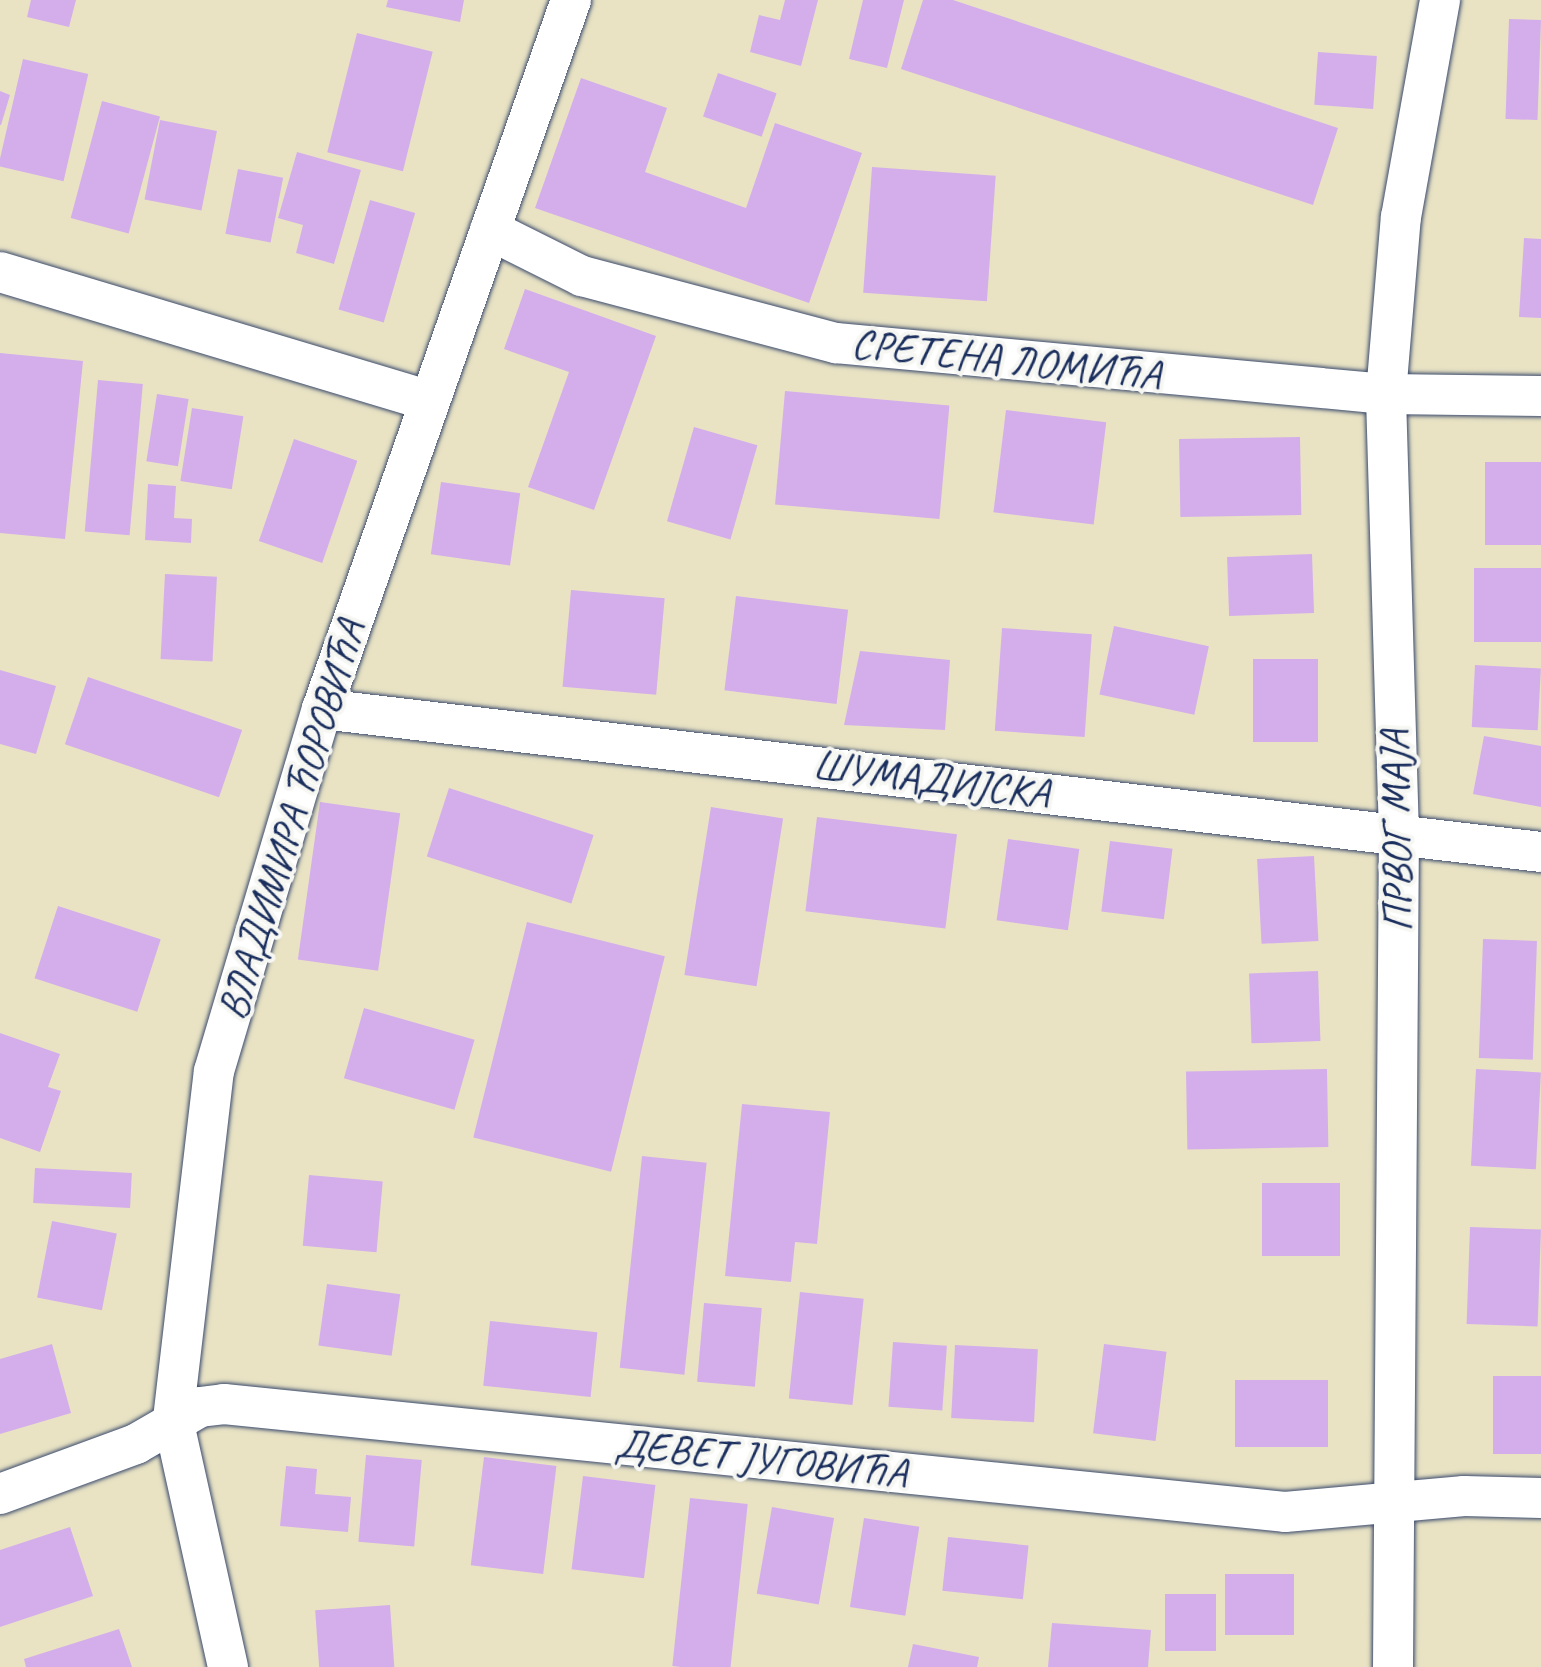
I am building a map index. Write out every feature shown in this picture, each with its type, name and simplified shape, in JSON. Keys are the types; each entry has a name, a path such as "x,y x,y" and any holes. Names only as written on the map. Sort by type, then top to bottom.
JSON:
{"street":[{"name":"ВЛАДИМИРА ЋОРОВИЋА","path":"228,1667 173,1419 214,1071 322,709 571,0"},
{"name":"ПРВОГ МАЈА","path":"1393,1667 1391,1502 1400,836 1386,394 1401,218 1440,0"},
{"name":"СРЕТЕНА ЛОМИЋА","path":"490,230 582,276 836,343 1386,394 1541,396"},
{"path":"0,272 429,401"},
{"name":"ШУМАДИЈСКА","path":"322,709 1541,852"},
{"name":"ДЕВЕТ ЈУГОВИЋА","path":"0,1494 136,1444 173,1419 200,1408 224,1404 1286,1512 1464,1496 1541,1498"}],"building":[{"path":"31,0 76,0 69,27 27,17"},
{"path":"388,0 464,0 460,22 386,7"},
{"path":"785,0 818,0 801,66 750,52 759,15 780,20"},
{"path":"863,0 904,0 887,68 849,59"},
{"path":"923,0 953,0 1338,128 1313,205 901,69"},
{"path":"1509,19 1541,20 1537,120 1506,119"},
{"path":"357,33 433,52 403,171 327,152"},
{"path":"1318,52 1377,56 1373,109 1314,105"},
{"path":"23,59 88,74 64,181 0,167"},
{"path":"718,73 777,93 762,137 703,116"},
{"path":"581,78 667,108 645,172 746,208 775,123 862,153 809,303 535,208"},
{"path":"0,91 10,95 1,125 0,125"},
{"path":"102,101 160,117 129,233 71,218"},
{"path":"160,120 217,131 201,211 145,200"},
{"path":"297,152 361,170 334,264 296,253 303,225 278,218"},
{"path":"872,167 996,176 987,301 863,293"},
{"path":"238,169 283,178 271,243 225,234"},
{"path":"370,200 415,213 384,323 339,310"},
{"path":"1524,238 1541,239 1541,318 1519,317"},
{"path":"525,289 656,336 594,510 528,487 569,372 504,349"},
{"path":"0,353 83,361 65,539 0,533"},
{"path":"98,380 143,384 130,535 85,531"},
{"path":"785,391 949,405 939,519 775,505"},
{"path":"157,394 189,399 178,466 146,461"},
{"path":"192,408 243,416 232,489 180,481"},
{"path":"1006,410 1106,422 1094,525 993,512"},
{"path":"694,427 757,445 730,539 667,521"},
{"path":"1300,437 1301,515 1180,517 1179,439"},
{"path":"294,439 357,461 322,563 259,541"},
{"path":"1485,462 1541,462 1541,545 1485,545"},
{"path":"441,482 520,493 510,565 431,554"},
{"path":"148,484 176,486 174,518 192,519 191,543 145,540"},
{"path":"1312,554 1314,613 1229,616 1227,557"},
{"path":"1474,568 1541,568 1541,642 1474,642"},
{"path":"165,574 217,577 212,662 161,659"},
{"path":"571,590 665,598 656,695 563,687"},
{"path":"736,596 848,610 837,704 724,690"},
{"path":"1114,626 1209,646 1194,715 1099,694"},
{"path":"1002,628 1092,634 1085,737 995,731"},
{"path":"860,651 950,660 945,730 844,725"},
{"path":"1253,659 1318,659 1318,742 1253,742"},
{"path":"1475,665 1541,668 1538,730 1472,727"},
{"path":"0,670 56,686 36,754 0,744"},
{"path":"88,677 242,730 219,797 65,744"},
{"path":"1484,736 1541,746 1541,807 1473,794"},
{"path":"449,788 594,835 571,903 427,856"},
{"path":"320,802 400,813 378,971 298,959"},
{"path":"711,807 783,818 757,986 684,975"},
{"path":"817,817 957,834 945,928 805,911"},
{"path":"1008,839 1079,849 1068,930 997,920"},
{"path":"1110,841 1173,849 1164,919 1101,911"},
{"path":"1314,856 1318,941 1262,944 1257,859"},
{"path":"58,906 161,939 137,1012 35,978"},
{"path":"527,922 665,956 611,1172 473,1137"},
{"path":"1483,939 1537,941 1533,1060 1479,1058"},
{"path":"1318,971 1320,1041 1251,1043 1249,973"},
{"path":"364,1008 475,1040 454,1110 344,1078"},
{"path":"0,1033 60,1054 48,1087 61,1091 40,1152 0,1138"},
{"path":"1327,1069 1328,1147 1187,1149 1186,1071"},
{"path":"1476,1069 1541,1072 1536,1169 1471,1166"},
{"path":"742,1104 830,1112 817,1244 795,1242 791,1282 725,1276"},
{"path":"642,1156 707,1163 684,1375 620,1368"},
{"path":"35,1168 132,1173 130,1208 33,1203"},
{"path":"309,1175 383,1181 377,1252 303,1246"},
{"path":"1262,1183 1340,1183 1340,1256 1262,1256"},
{"path":"52,1221 117,1234 102,1310 37,1298"},
{"path":"1470,1227 1541,1229 1538,1326 1467,1324"},
{"path":"327,1284 400,1294 392,1356 318,1345"},
{"path":"800,1292 864,1299 852,1405 789,1398"},
{"path":"704,1303 762,1308 755,1387 697,1382"},
{"path":"490,1321 597,1332 591,1397 483,1386"},
{"path":"893,1342 947,1346 942,1411 888,1407"},
{"path":"52,1344 71,1413 0,1434 0,1359"},
{"path":"1104,1344 1167,1352 1156,1441 1093,1433"},
{"path":"955,1345 1038,1349 1034,1422 951,1418"},
{"path":"1493,1376 1541,1376 1541,1454 1493,1454"},
{"path":"1235,1380 1328,1380 1328,1447 1235,1447"},
{"path":"366,1455 422,1460 414,1547 358,1542"},
{"path":"484,1457 556,1466 543,1574 471,1565"},
{"path":"286,1466 317,1469 315,1494 351,1497 348,1532 280,1526"},
{"path":"583,1476 655,1485 644,1578 572,1569"},
{"path":"690,1498 748,1504 731,1667 672,1666"},
{"path":"772,1507 834,1518 819,1605 757,1594"},
{"path":"864,1518 919,1527 905,1616 850,1607"},
{"path":"70,1527 93,1596 0,1627 0,1550"},
{"path":"948,1537 1029,1545 1023,1599 942,1591"},
{"path":"1225,1574 1294,1574 1294,1635 1225,1635"},
{"path":"1165,1594 1216,1594 1216,1651 1165,1651"},
{"path":"390,1605 394,1667 319,1667 315,1610"},
{"path":"1052,1623 1151,1630 1148,1667 1048,1667"},
{"path":"119,1629 132,1667 26,1667 24,1659"},
{"path":"913,1644 979,1657 977,1667 908,1667"}]}
